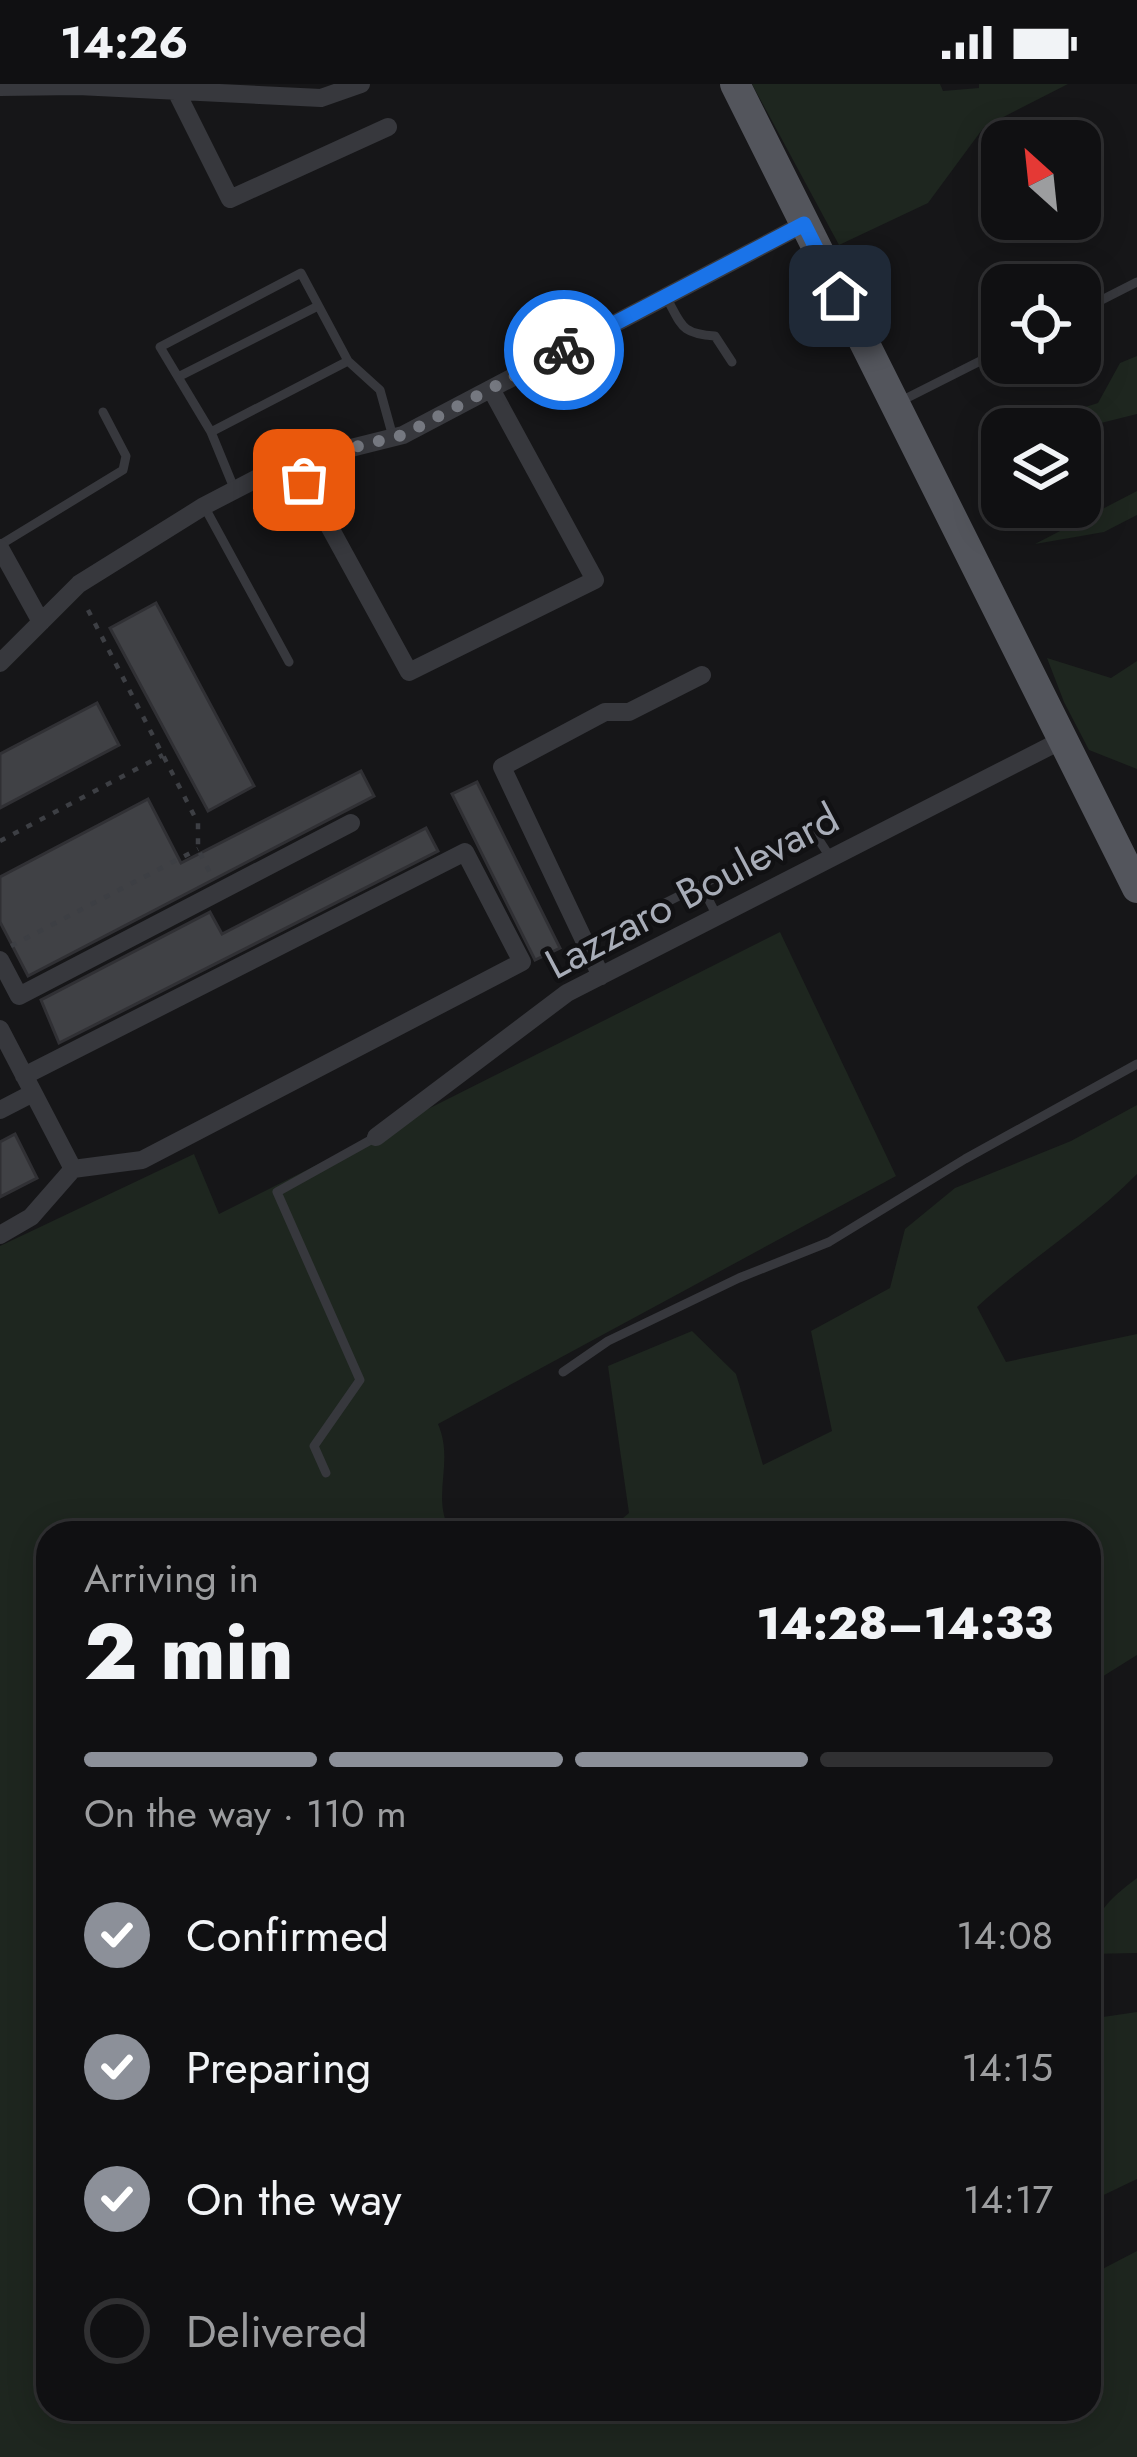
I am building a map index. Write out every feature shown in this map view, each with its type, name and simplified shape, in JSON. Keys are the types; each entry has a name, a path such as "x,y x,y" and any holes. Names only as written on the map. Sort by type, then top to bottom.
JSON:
{"main road":[{"path":"735,84 1137,888"}],"street":[{"path":"0,87 99,85 321,98 361,84"},
{"path":"176,91 230,199 388,127"},
{"path":"0,663 79,584 204,506 294,462 393,437 804,224"},
{"path":"294,462 409,672 595,580 491,388"},
{"path":"0,547 41,622"},
{"path":"601,976 502,767 605,712 629,712 702,675"},
{"name":"Lazzaro Boulevard","path":"376,1137 567,993 1062,740"},
{"path":"0,956 19,996 351,823"},
{"path":"0,1110 28,1084 465,852 522,962 142,1160 73,1168 32,1217 0,1234"},
{"path":"0,1029 73,1168"}],"lane":[{"path":"235,490 211,432 160,347 301,273 348,362 380,390 393,437"},
{"path":"1101,300 1137,282"},
{"path":"666,297 686,332 715,336 732,362"},
{"path":"178,377 318,306"},
{"path":"895,405 981,361"},
{"path":"211,432 348,362"},
{"path":"0,547 123,470 126,456 103,412"},
{"path":"204,506 289,662"},
{"path":"585,943 803,834 818,837 831,858"},
{"path":"701,885 717,916"},
{"path":"563,1372 627,1332 829,1242 965,1159 1137,1064"},
{"path":"326,1473 314,1446 360,1380 277,1192 376,1137"}],"path":[{"path":"88,610 198,823 198,850 219,892"},
{"path":"0,841 163,755"},
{"path":"0,956 198,850"}],"shaded area":[{"path":"752,84 940,84 943,91 979,88 979,84 1068,84 998,120 981,120 981,131 928,203 839,245"},
{"path":"1137,356 1137,414 1101,423 1101,408 1082,408 1098,403 1120,363"},
{"path":"1137,491 1137,515 1104,532 1035,544 1066,528 1101,528 1101,510"},
{"path":"1047,658 1111,678 1137,661 1137,769 1089,750"},
{"path":"780,932 896,1176 438,1424 443,1439 446,1521 36,1521 36,2421 1101,2421 1101,2270 1137,2251 1137,2457 0,2457 0,1246 194,1154 219,1214"},
{"path":"1137,1105 1137,1174 977,1307 1006,1362 1137,1334 1137,1655 1101,1678 1101,1521 619,1521 629,1513 608,1366 692,1331 736,1374 763,1465 832,1431 811,1331 890,1288 905,1229 955,1188 1071,1141"},
{"path":"1137,1878 1137,1953 1101,1954 1101,1912"},
{"path":"1137,2012 1137,2179 1101,2196 1101,2017"}],"building":[{"path":"156,603 254,786 208,811 110,628"},
{"path":"97,703 119,745 0,808 0,754"},
{"path":"361,771 374,796 28,976 0,922 0,877 148,799 181,863"},
{"path":"477,782 560,948 535,960 452,794"},
{"path":"426,828 438,851 59,1043 41,1000 210,912 222,934"},
{"path":"15,1134 37,1178 0,1197 0,1142"}],"way so far":[{"path":"304,480 294,462 403,435 564,350"}],"route":[{"path":"564,350 804,224 840,296"}]}
